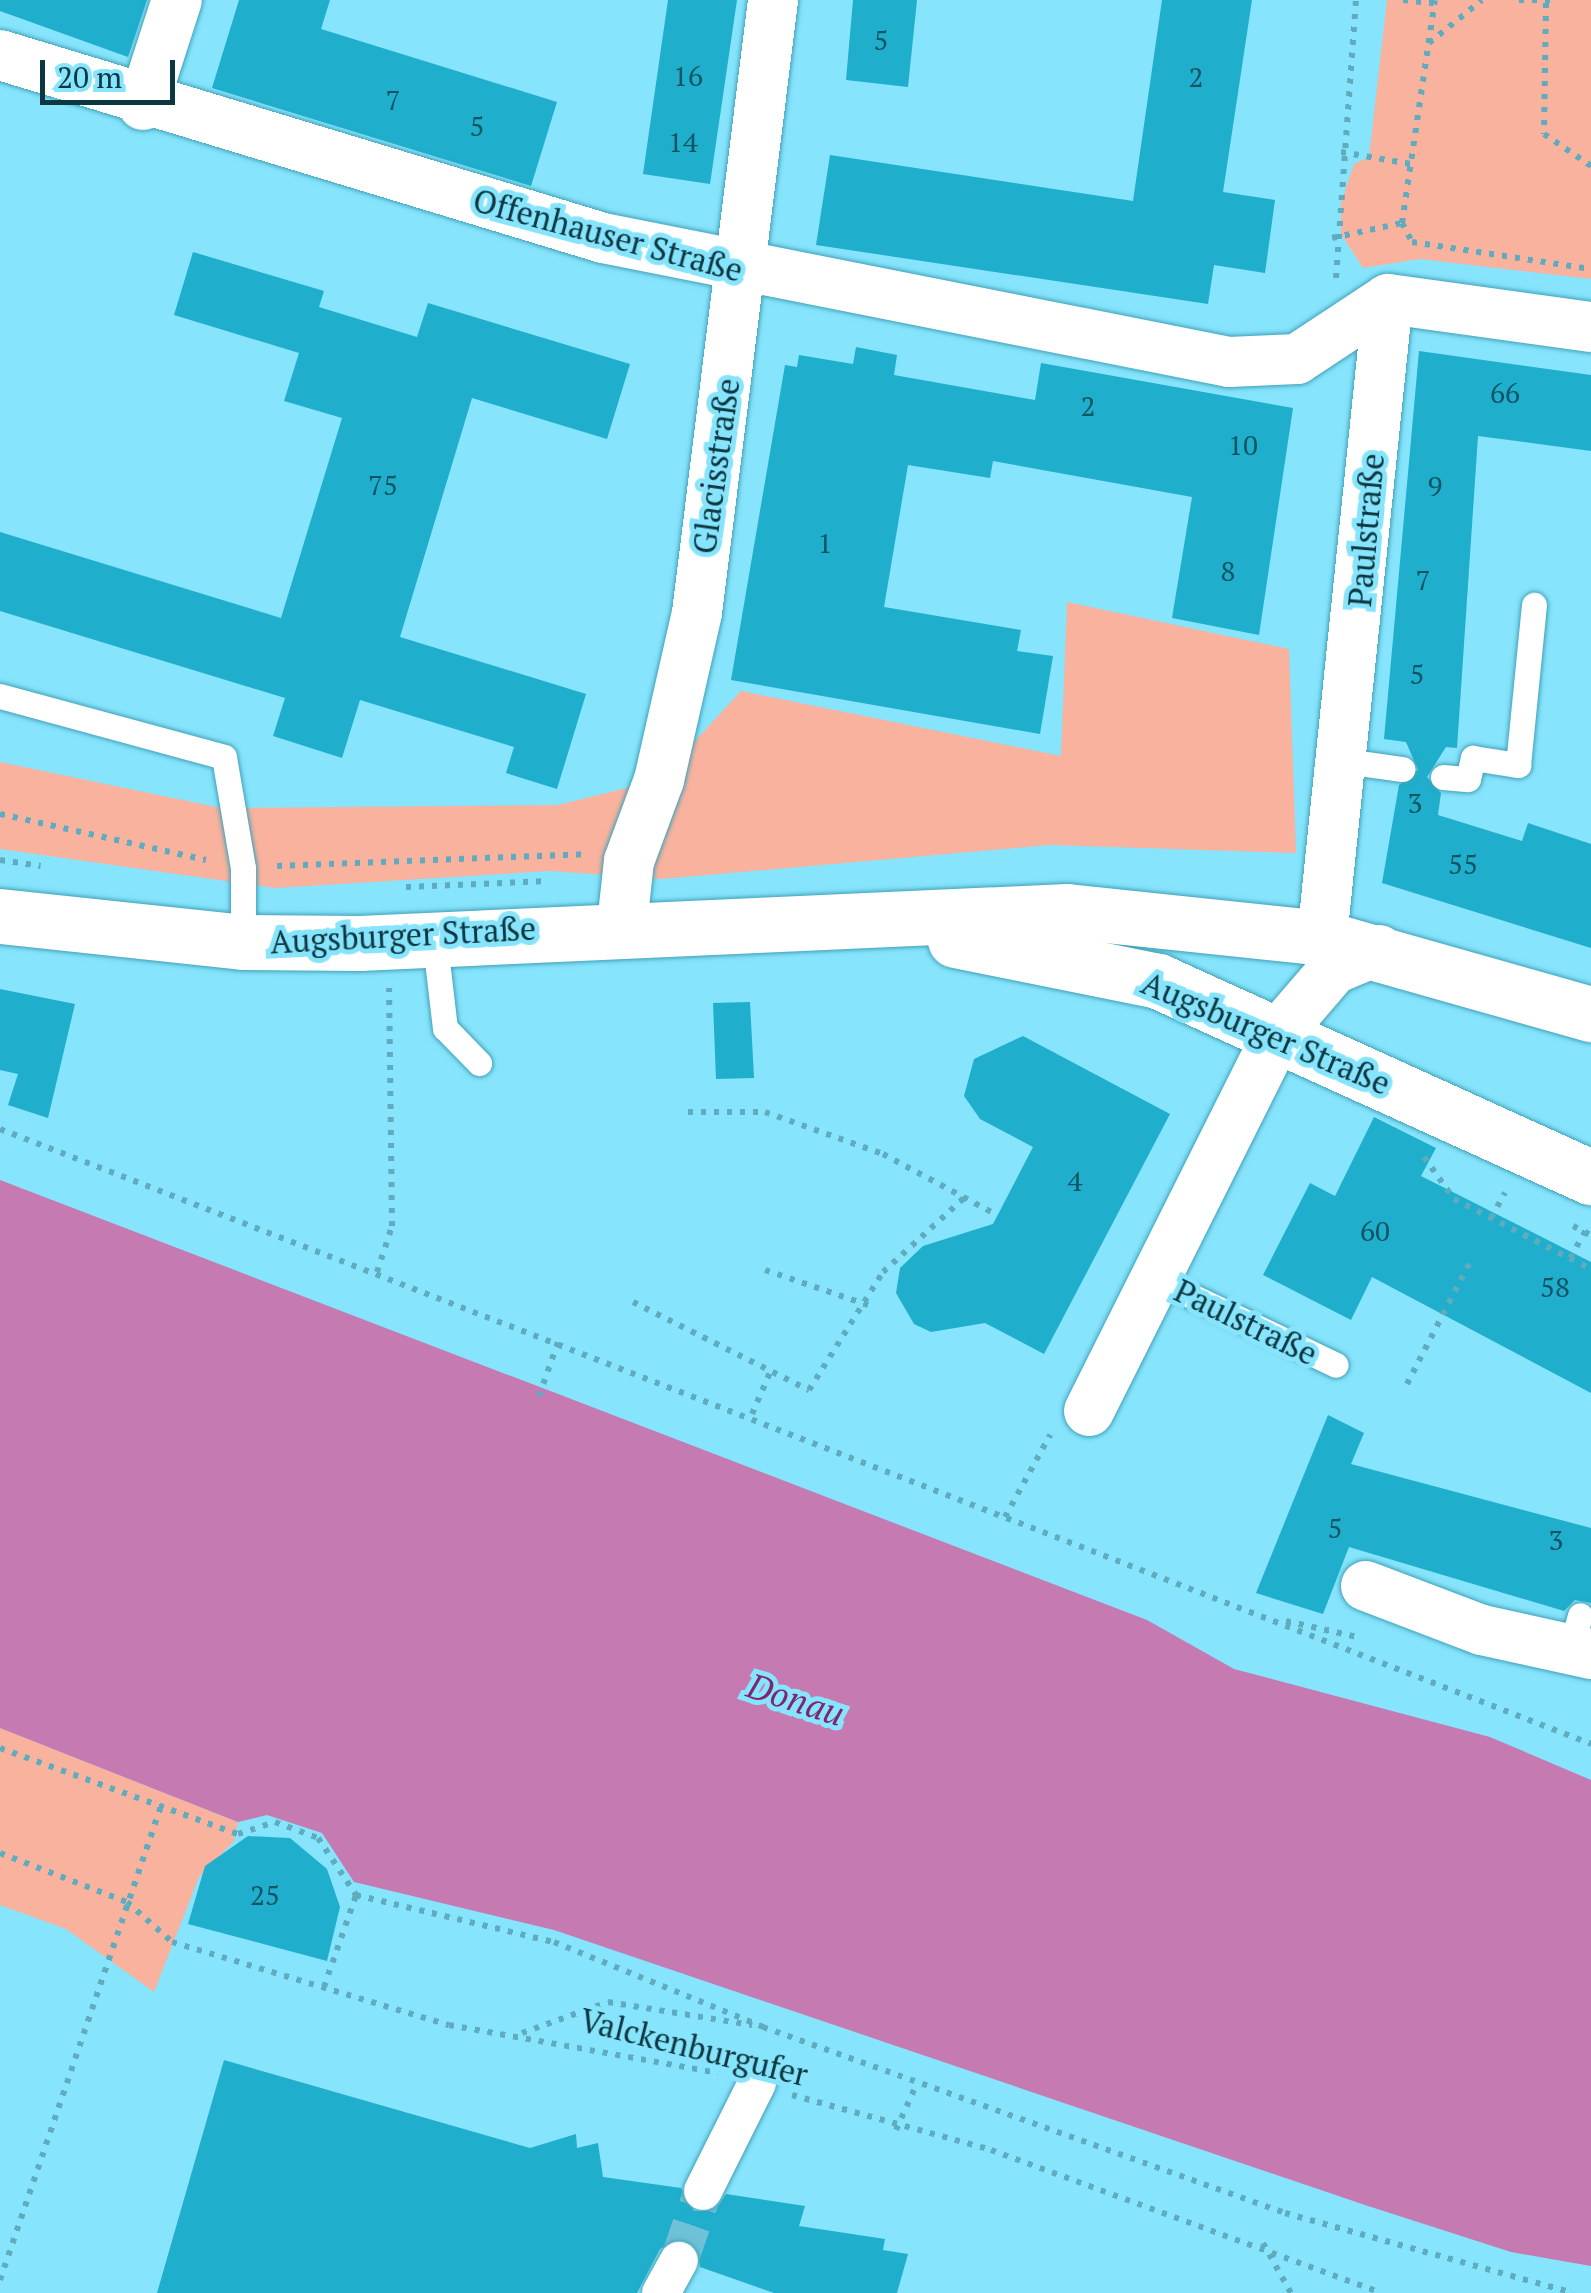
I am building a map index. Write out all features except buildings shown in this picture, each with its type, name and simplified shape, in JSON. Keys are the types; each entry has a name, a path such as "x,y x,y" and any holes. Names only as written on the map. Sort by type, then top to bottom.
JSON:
{"street":[{"path":"143,105 177,0"},
{"name":"Glacisstraße","path":"625,891 659,780 697,613 774,0"},
{"name":"Offenhauser Straße","path":"0,55 143,105 742,272 1229,362 1297,359 1388,299"},
{"path":"1388,299 1591,327"},
{"name":"Paulstraße","path":"1322,938 1345,761 1388,299"},
{"name":"Augsburger Straße","path":"0,916 243,942 434,936 625,891 808,921 1030,950 1158,981 1591,1177"},
{"name":"Augsburger Straße","path":"808,921 1067,911 1322,938 1379,950 1591,1014"},
{"name":"Paulstraße","path":"1089,1411 1278,1034 1334,969 1379,950"},
{"path":"1366,1586 1482,1630 1581,1639"},
{"path":"703,2191 757,2083"}],"lane":[{"path":"1442,777 1468,779 1473,758 1518,765 1534,604"},
{"path":"0,696 224,758 242,868 243,942"},
{"path":"1345,761 1402,770"},
{"path":"434,936 445,1028 479,1063"},
{"name":"Paulstraße","path":"1156,1279 1336,1365"}],"path":[{"path":"1356,0 1330,276 1388,299"},
{"path":"1403,0 1435,2 1402,224 1412,242 1591,269"},
{"path":"1428,44 1482,0"},
{"path":"1519,0 1550,2 1544,134 1591,166"},
{"path":"1341,152 1411,164"},
{"path":"1332,238 1402,224"},
{"path":"0,814 242,868 556,850 625,891"},
{"path":"0,860 56,868"},
{"path":"400,887 514,878 625,891"},
{"path":"377,1272 392,1226 390,986"},
{"path":"688,1112 765,1112 883,1154 997,1215"},
{"path":"0,1129 752,1414 1005,1517 1591,1744"},
{"path":"1428,1163 1454,1199 1591,1269"},
{"path":"1491,1218 1505,1192"},
{"path":"633,1302 809,1390 908,1241 964,1198"},
{"path":"1570,1258 1591,1219"},
{"path":"1406,1384 1471,1260"},
{"path":"765,1270 868,1305"},
{"path":"539,1396 558,1342"},
{"path":"752,1414 771,1370"},
{"path":"1005,1517 1050,1434 1089,1411"},
{"path":"0,1748 162,1803 238,1834 274,1822 318,1838 356,1895 554,1942 763,2027 1285,2213 1574,2293"},
{"path":"0,2280 162,1803"},
{"name":"Valckenburgufer","path":"0,1853 127,1902 172,1942 450,2024 521,2033 757,2083 896,2130 991,2150 1263,2242 1381,2293"},
{"path":"324,1987 356,1895"},
{"path":"521,2033 608,2002 763,2027"},
{"path":"896,2130 917,2083"},
{"path":"1263,2242 1292,2293"}],"shaded area":[{"path":"1387,0 1591,0 1591,279 1420,259 1363,268 1341,234 1341,202 1354,164 1369,157"},
{"path":"1067,602 1289,649 1296,853 1050,845 661,879 550,871 275,888 0,849 0,762 221,808 558,805 659,780 741,691 1061,756"},
{"path":"0,1728 238,1822 234,1841 199,1877 154,1992 66,1929 0,1905"}],"water":[{"name":"Donau","path":"0,1180 1147,1620 1234,1669 1490,1737 1591,1780 1591,2266 1511,2252 1365,2205 554,1930 354,1882 322,1833 267,1815 238,1822 0,1728"}],"tunnel":[{"path":"679,2261 703,2191"}]}
